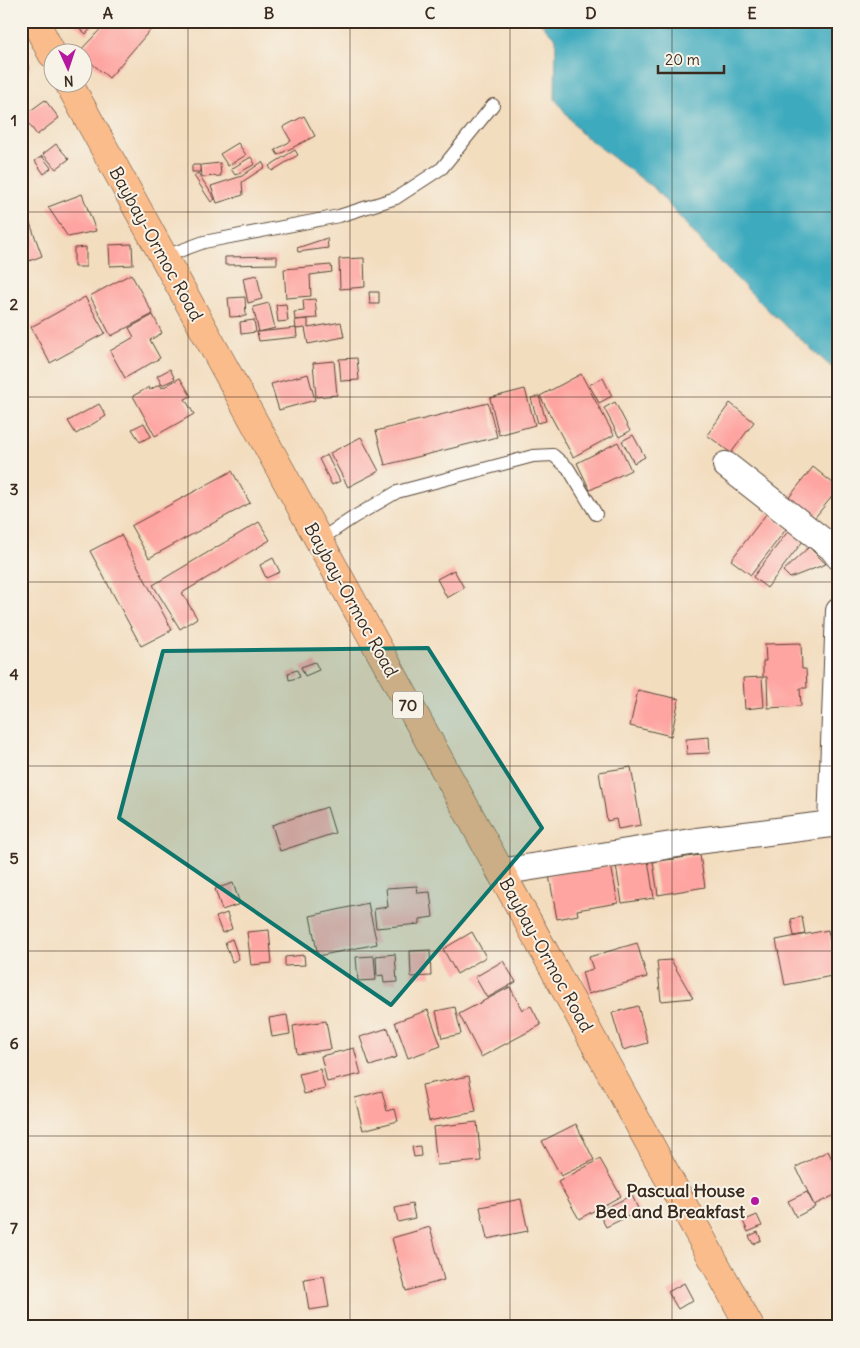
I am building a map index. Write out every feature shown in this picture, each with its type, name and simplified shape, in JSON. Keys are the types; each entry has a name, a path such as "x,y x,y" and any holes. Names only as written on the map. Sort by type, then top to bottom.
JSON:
{"main road":[{"path":"35,21 46,42"},
{"name":"Baybay-Ormoc Road","path":"73,92 750,1327"}],"street":[{"path":"726,465 832,548 839,557"},
{"path":"500,872 696,841 835,824 839,610"}],"lane":[{"path":"163,257 204,242 339,216 396,198 442,168 493,105"},
{"path":"318,541 397,492 533,456 552,455 568,468 596,514"}],"highlighted area":[{"path":"428,648 542,828 391,1005 119,818 163,651"}],"water":[{"path":"539,21 839,21 839,374 768,310 713,255 655,189 581,133 555,99 556,39"}],"building":[{"path":"71,21 97,21 86,34"},
{"path":"108,21 158,21 109,78 92,64 92,42 88,42"},
{"path":"21,54 30,69 21,75"},
{"path":"45,100 59,118 37,135 23,116"},
{"path":"304,116 315,136 278,155 275,150 291,141 283,127"},
{"path":"238,143 246,155 228,166 220,154"},
{"path":"56,144 69,159 56,169 43,154"},
{"path":"295,150 298,155 272,171 269,166"},
{"path":"42,156 51,168 44,174 35,161"},
{"path":"251,157 255,164 235,175 231,169"},
{"path":"262,162 265,167 242,182 243,195 217,203 211,186 242,176"},
{"path":"220,163 221,176 202,177 201,165"},
{"path":"192,165 200,165 200,172 192,172"},
{"path":"198,173 215,199 211,202 194,176"},
{"path":"82,194 96,231 68,237 48,207"},
{"path":"30,223 42,256 29,261 21,242 21,227"},
{"path":"327,238 328,248 298,252 297,248"},
{"path":"132,244 133,265 110,266 109,245"},
{"path":"86,247 86,267 74,267 74,248"},
{"path":"277,256 277,264 225,265 225,257"},
{"path":"364,258 365,287 340,289 339,259"},
{"path":"331,265 332,272 310,275 311,296 286,298 284,269"},
{"path":"131,274 153,314 111,336 90,296"},
{"path":"257,275 262,299 248,303 243,278"},
{"path":"369,292 379,292 379,304 370,304"},
{"path":"85,297 105,333 50,363 31,327"},
{"path":"245,297 246,316 230,317 228,298"},
{"path":"315,299 317,318 295,320 294,312 304,311 303,300"},
{"path":"269,303 275,328 259,332 253,307"},
{"path":"286,304 288,321 278,322 276,305"},
{"path":"153,315 162,333 150,340 160,358 125,378 110,351 134,337 129,328"},
{"path":"308,319 308,328 341,322 344,337 308,344 305,328 296,329 295,320"},
{"path":"254,320 256,332 241,334 240,322"},
{"path":"296,328 297,337 259,341 257,332"},
{"path":"357,358 359,380 341,381 339,359"},
{"path":"334,361 337,395 316,397 313,363"},
{"path":"170,369 175,379 162,385 157,376"},
{"path":"308,374 315,400 279,410 271,384"},
{"path":"581,374 614,435 573,457 540,396"},
{"path":"180,378 191,396 185,399 194,414 155,436 133,396 149,387 150,390 160,384 162,388"},
{"path":"603,378 612,396 599,403 589,385"},
{"path":"525,389 535,425 499,435 490,398"},
{"path":"539,396 546,421 538,423 531,398"},
{"path":"615,402 630,431 619,437 604,408"},
{"path":"488,403 497,437 385,465 376,431"},
{"path":"730,403 754,422 731,453 707,435"},
{"path":"99,404 106,416 76,434 68,421"},
{"path":"144,423 151,436 140,442 132,429"},
{"path":"633,435 645,457 634,463 622,441"},
{"path":"361,437 379,471 348,487 330,453"},
{"path":"618,442 631,470 590,490 577,463"},
{"path":"327,455 340,481 332,485 319,459"},
{"path":"813,467 839,488 812,521 787,500"},
{"path":"232,471 250,503 149,558 131,526"},
{"path":"767,513 787,528 751,575 731,560"},
{"path":"259,522 270,540 182,593 197,618 180,629 153,585"},
{"path":"789,530 803,541 767,588 753,577"},
{"path":"121,535 172,630 141,646 90,551"},
{"path":"809,547 826,564 790,578 783,571"},
{"path":"273,558 280,572 266,578 260,565"},
{"path":"454,570 464,588 447,598 437,579"},
{"path":"801,643 802,669 806,669 807,688 800,688 801,706 768,708 767,677 763,677 763,661 766,661 765,644"},
{"path":"315,662 319,670 305,676 301,667"},
{"path":"297,670 300,677 289,680 288,673"},
{"path":"762,677 764,707 745,709 743,678"},
{"path":"638,690 679,699 671,736 630,726"},
{"path":"709,737 710,753 687,754 686,739"},
{"path":"631,767 641,825 618,829 616,819 607,821 599,772"},
{"path":"327,807 335,833 280,851 272,825"},
{"path":"700,855 705,887 658,895 653,862"},
{"path":"648,860 654,898 622,903 616,865"},
{"path":"611,865 618,903 577,910 578,915 557,919 549,875"},
{"path":"233,883 240,904 222,910 215,889"},
{"path":"417,886 418,893 430,892 433,917 420,919 420,924 376,928 374,909 388,907 386,888"},
{"path":"368,903 377,944 318,956 310,916"},
{"path":"227,913 232,929 222,933 216,917"},
{"path":"802,917 805,934 794,936 791,919"},
{"path":"269,930 272,963 251,965 247,932"},
{"path":"828,930 837,975 785,985 776,940"},
{"path":"839,931 839,974 838,974 830,933"},
{"path":"472,932 486,957 457,974 443,949"},
{"path":"232,939 239,959 232,962 225,942"},
{"path":"637,943 647,977 588,994 582,972 593,969 589,957"},
{"path":"430,950 431,976 411,977 410,951"},
{"path":"395,954 397,982 384,983 383,975 377,976 376,956"},
{"path":"304,955 305,965 285,966 285,957"},
{"path":"374,956 376,980 358,981 356,957"},
{"path":"671,960 693,998 661,1001 657,961"},
{"path":"503,961 516,982 487,998 475,977"},
{"path":"510,987 522,1010 531,1006 541,1025 481,1057 459,1014"},
{"path":"638,1006 648,1043 623,1050 612,1013"},
{"path":"455,1007 461,1034 442,1038 436,1011"},
{"path":"428,1010 441,1046 408,1058 395,1022"},
{"path":"287,1015 290,1034 272,1037 269,1018"},
{"path":"326,1021 331,1049 297,1054 293,1026"},
{"path":"388,1028 397,1057 370,1066 360,1037"},
{"path":"354,1048 361,1074 327,1082 321,1056"},
{"path":"320,1069 325,1089 304,1094 299,1074"},
{"path":"469,1076 476,1112 429,1121 422,1085"},
{"path":"382,1091 387,1111 395,1109 398,1121 363,1130 355,1098"},
{"path":"477,1122 481,1161 437,1165 433,1127"},
{"path":"576,1124 594,1160 561,1176 542,1141"},
{"path":"420,1146 421,1156 414,1157 412,1147"},
{"path":"828,1151 835,1165 839,1163 839,1193 814,1205 796,1167"},
{"path":"600,1159 621,1196 579,1219 558,1182"},
{"path":"807,1192 815,1207 796,1217 788,1201"},
{"path":"632,1195 639,1211 606,1227 598,1212"},
{"path":"521,1199 528,1231 487,1239 480,1207"},
{"path":"412,1204 415,1218 398,1222 395,1208"},
{"path":"757,1215 762,1226 748,1232 743,1221"},
{"path":"430,1227 444,1280 406,1291 392,1238"},
{"path":"758,1232 761,1240 753,1244 749,1236"},
{"path":"324,1276 329,1307 309,1310 304,1279"},
{"path":"684,1283 693,1300 678,1309 668,1292"}],"place":[{"name":"Pascual House Bed and Breakfast","path":"755,1201"}]}
